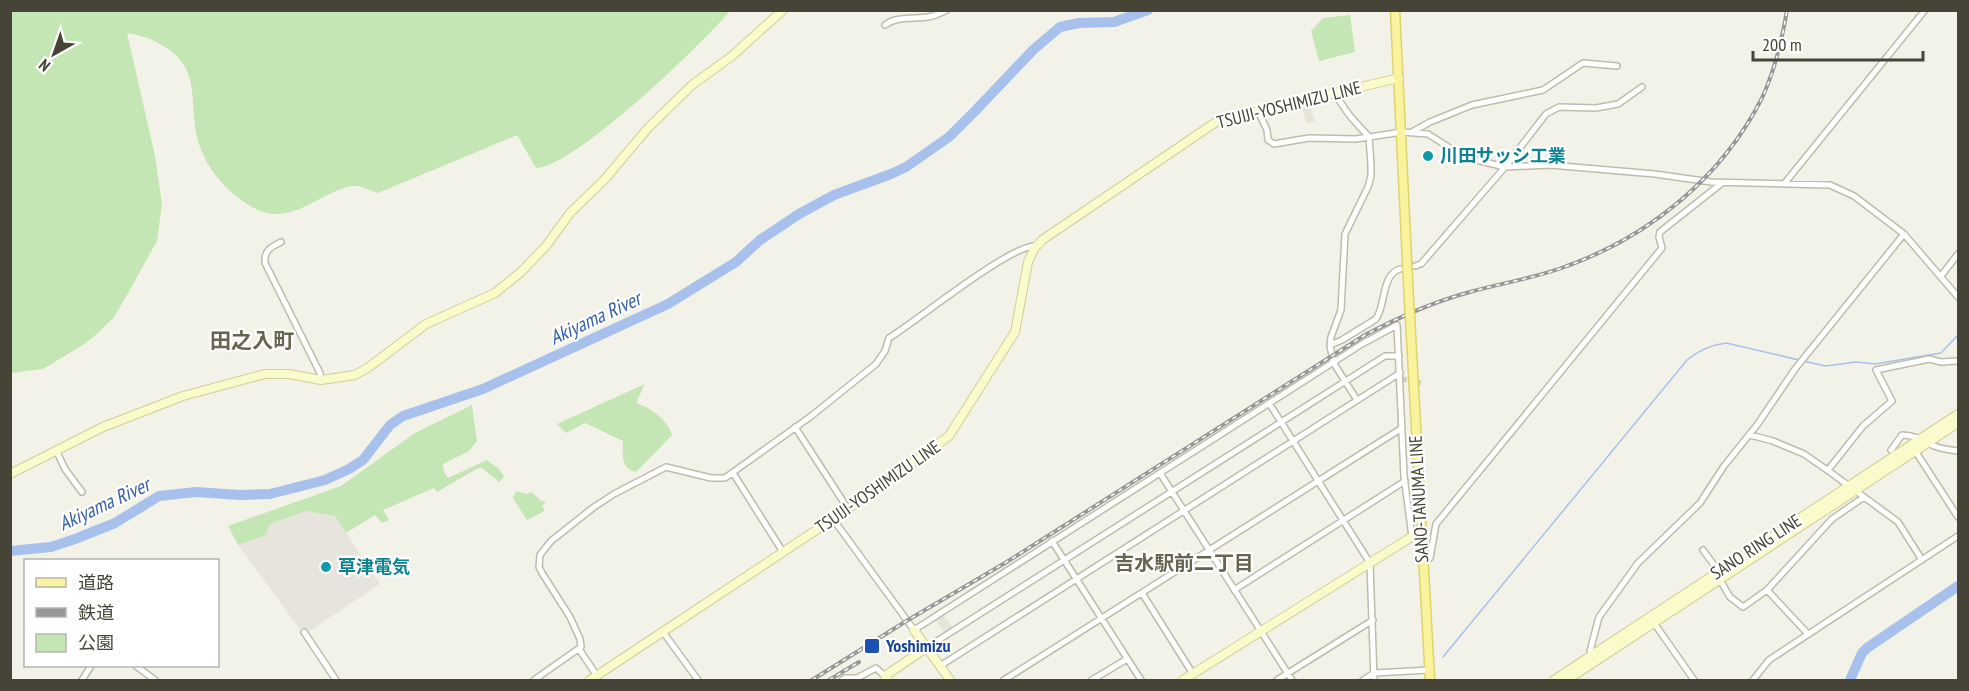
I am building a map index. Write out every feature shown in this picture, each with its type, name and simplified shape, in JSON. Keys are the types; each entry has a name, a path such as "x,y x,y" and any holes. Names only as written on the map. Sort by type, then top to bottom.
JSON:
{"main road":[{"path":"10,474 56,450 151,407 249,377 279,373 321,380 355,375 426,324 495,293 510,282 546,246 570,213 605,179 648,128 692,85 732,56 783,10"},
{"path":"1395,10 1399,78 1406,132"},
{"name":"TSUIJI-YOSHIMIZU LINE","path":"593,679 848,509 938,445 957,426 1015,332 1028,262 1036,246 1211,124 1228,117 1399,78"},
{"name":"SANO-TANUMA LINE","path":"1406,132 1409,302 1430,681"},
{"name":"SANO RING LINE","path":"1554,681 1595,658 1913,449 1959,414"},
{"name":"SANO RING LINE","path":"1925,441 1959,423"},
{"path":"1183,681 1421,531"},
{"path":"914,630 950,681"},
{"path":"887,678 926,648"},
{"name":"SANO RING LINE","path":"1567,681 1595,658"}],"street":[{"path":"885,25 888,22 929,17 947,10"},
{"path":"1784,184 1925,10"},
{"path":"1406,132 1472,105 1543,90 1552,81 1583,63 1617,66"},
{"path":"1416,266 1421,264 1505,167 1540,120 1559,107 1596,108 1618,104 1642,87"},
{"path":"1334,93 1369,137 1371,176 1367,190 1345,234 1341,309 1330,345 1333,362 1357,400"},
{"path":"1258,111 1267,130 1268,140 1274,144 1309,138 1356,139 1406,132 1428,134 1464,157 1505,167 1550,165 1655,174 1722,183 1830,185 1854,196 1904,234 1959,297"},
{"path":"1423,561 1430,558 1436,524 1662,248 1659,241 1660,232 1722,183"},
{"path":"1595,658 1590,651 1594,629 1615,593 1638,563 1700,503 1724,466 1750,435 1795,369 1904,234"},
{"path":"281,242 268,249 265,263 320,373 321,380"},
{"path":"593,679 579,649 580,639 570,617 539,567 540,555 545,546 607,499 666,467 711,478 725,478 876,364 885,351 889,338 999,262 1026,247 1036,246"},
{"path":"1941,276 1959,255"},
{"path":"1330,345 1376,319 1392,276 1396,270 1400,269"},
{"path":"833,519 914,630 1333,362 1397,325 1405,481 1412,537"},
{"path":"926,648 1385,356 1399,356"},
{"path":"1828,470 1863,426 1892,401 1876,370 1929,359 1941,362 1959,361"},
{"path":"940,666 1357,400 1400,377"},
{"path":"1269,403 1370,563 1374,681"},
{"path":"795,427 848,509"},
{"path":"1004,681 1402,428"},
{"path":"1750,435 1773,441 1803,454 1853,488 1898,522 1922,560"},
{"path":"1891,450 1902,435 1925,441 1936,447 1959,451"},
{"path":"1913,449 1959,517"},
{"path":"56,450 64,469 82,492"},
{"path":"1160,472 1292,681"},
{"path":"733,473 783,552"},
{"path":"1234,590 1405,481"},
{"path":"1703,550 1730,597 1743,607 1767,590 1832,519 1864,497"},
{"path":"1753,681 1768,660 1959,536"},
{"path":"1052,541 1141,681"},
{"path":"1767,590 1808,634"},
{"path":"1142,593 1193,674"},
{"path":"1277,681 1373,620"},
{"path":"1653,620 1694,681"},
{"path":"304,632 334,680"},
{"path":"663,632 698,681"},
{"path":"534,681 579,649"},
{"path":"1092,681 1127,659"},
{"path":"82,681 90,667"},
{"path":"137,667 155,681"},
{"path":"842,681 851,677 857,678 876,668 887,678"},
{"path":"1363,681 1374,673 1429,670"}],"shaded area":[{"path":"1309,104 1315,121 1307,124 1301,107"},
{"name":"草津電気","path":"306,511 335,516 380,584 308,632 304,627 299,628 238,545 266,535 270,524"},
{"path":"943,614 952,627 944,632 935,619"}],"green space":[{"path":"11,10 730,11 667,75 607,127 579,148 554,162 536,168 517,135 378,193 351,186 294,211 274,214 261,211 241,200 219,180 208,164 197,137 192,87 184,65 165,47 142,36 127,33 155,156 162,204 157,241 114,317 99,332 86,343 43,369 11,373"},
{"path":"1350,15 1355,52 1319,61 1311,31 1323,18"},
{"path":"645,384 636,403 658,415 670,429 672,435 636,472 625,464 623,441 585,423 566,433 557,424"},
{"path":"472,405 477,441 469,451 443,464 444,472 448,478 487,460 499,469 504,477 499,482 482,468 478,468 437,492 434,488 383,510 389,520 382,523 375,515 346,533 335,516 306,511 270,524 266,535 238,545 228,526 341,486 415,433"},
{"path":"516,491 526,494 532,492 540,500 546,502 542,506 545,511 527,520 513,498"}],"waterway":[{"name":"Akiyama River","path":"10,551 51,547 75,539 115,523 159,496 196,492 240,495 270,494 325,480 349,469 363,460 390,425 403,416 483,389 668,304 736,262 760,240 799,214 834,195 906,167 949,137 1033,50 1060,27 1079,23 1114,22 1148,10"},
{"path":"1803,361 1826,366 1856,362 1875,364 1941,353 1958,335"},
{"path":"1443,657 1687,360 1705,348 1726,343 1799,360"},
{"path":"1850,680 1862,653 1867,648 1958,586"}],"tunnel":[{"path":"1402,379 1421,383"}],"railway":[{"path":"812,680 1005,563 1365,335 1443,300 1567,266 1627,238 1655,220 1705,178 1746,127 1771,77 1787,10"},
{"path":"829,680 859,662"}],"place":[{"name":"川田サッシ工業","path":"1428,156"},
{"name":"草津電気","path":"326,567"},
{"name":"Yoshimizu","path":"872,646"}],"district":[{"name":"田之入町","path":"252,341"},
{"name":"吉水駅前二丁目","path":"1184,563"}]}
